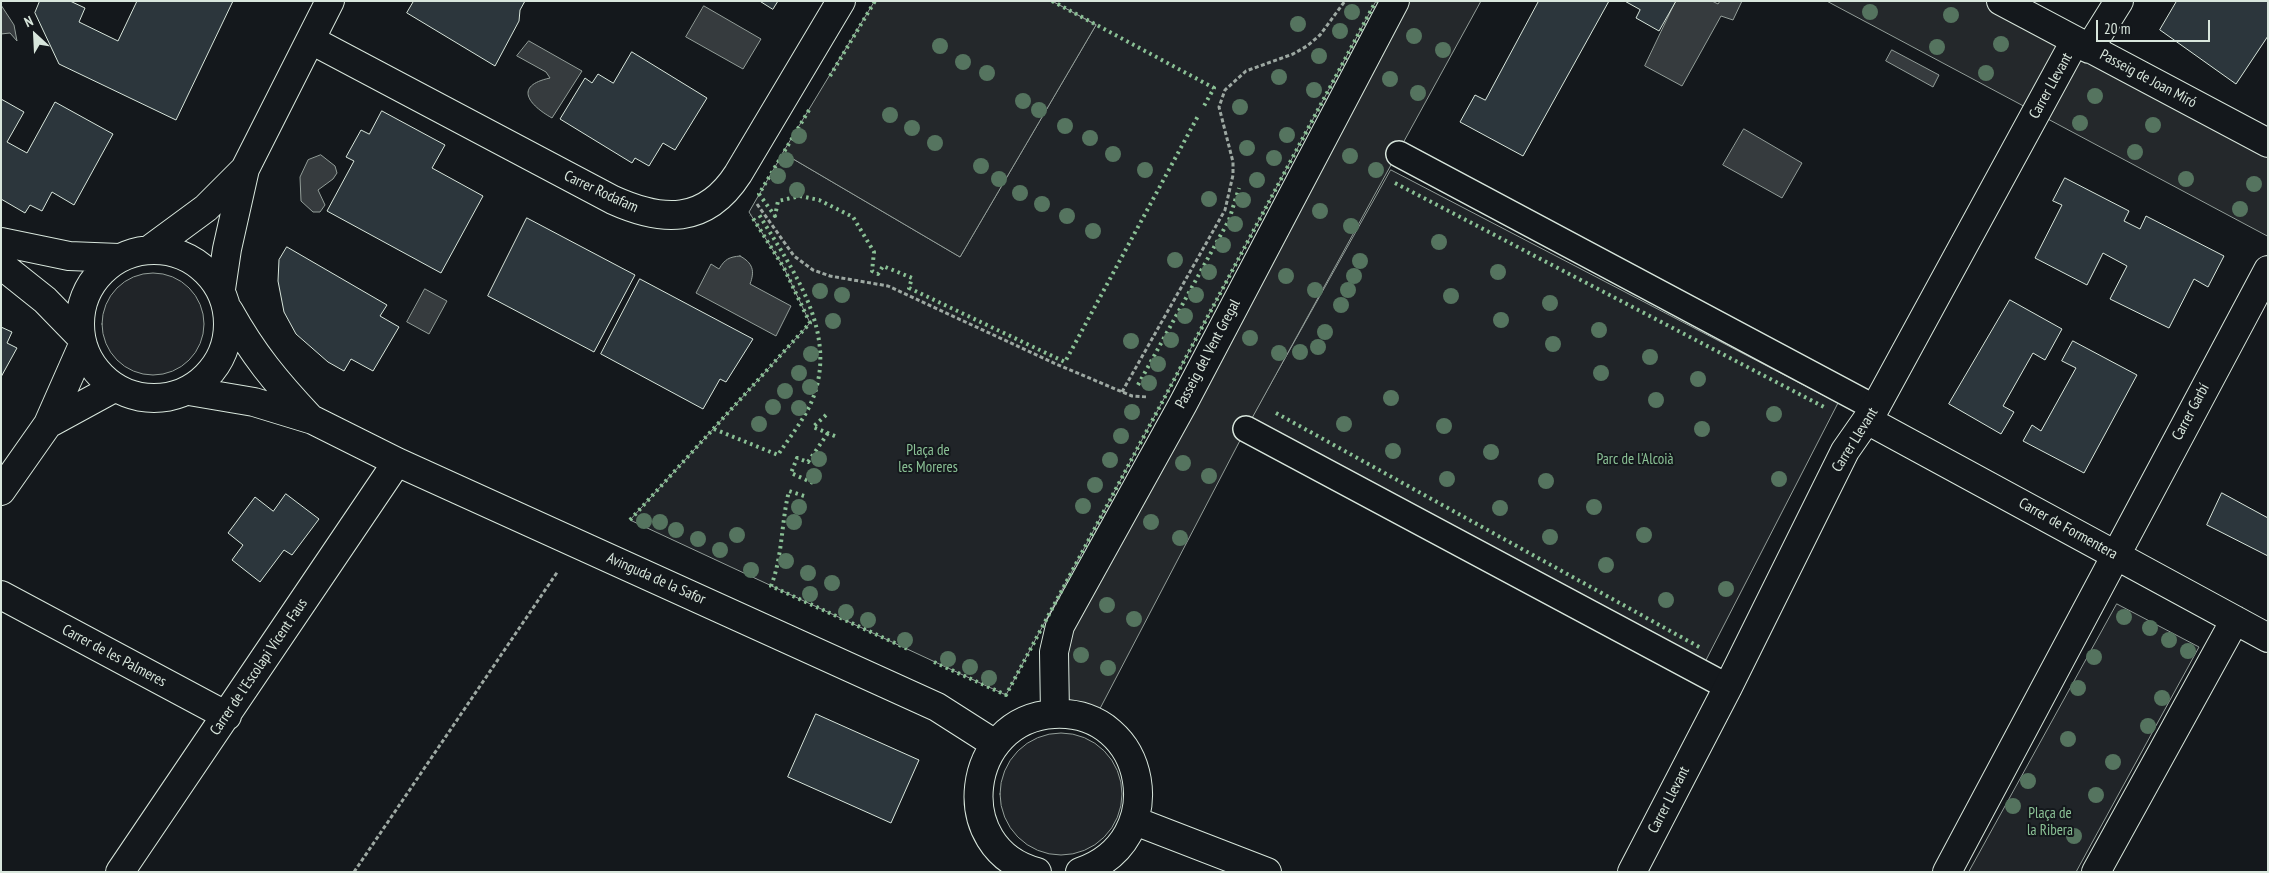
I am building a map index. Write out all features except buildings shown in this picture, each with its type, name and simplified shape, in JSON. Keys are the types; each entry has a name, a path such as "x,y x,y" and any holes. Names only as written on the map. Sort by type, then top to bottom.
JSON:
{"street":[{"path":"225,300 207,270 188,257 165,250 141,250 119,258 98,274 85,296 79,322 82,342 95,371 114,388 138,398 165,398 189,391 208,376 222,357 229,335 225,300 227,250 246,169 330,1"},
{"name":"Carrer Rodafam","path":"311,40 604,196 636,210 661,216 687,214 723,194 738,174 841,1"},
{"name":"Passeig del Vent Gregal","path":"1055,714 1054,652 1060,626 1182,404 1395,1"},
{"name":"Passeig de Joan Miró","path":"2001,1 2268,143"},
{"name":"Carrer Llevant","path":"1632,872 1728,687 1845,451 1871,414 2082,45 2120,1"},
{"path":"1399,154 1871,414"},
{"path":"149,250 206,208 246,169"},
{"path":"1,242 70,256 119,258"},
{"path":"1,265 45,300 82,342"},
{"name":"Carrer Garbí","path":"2115,554 2268,270"},
{"name":"Avinguda de la Safor","path":"225,300 245,340 274,380 313,420"},
{"path":"1,491 48,424 71,378 82,342"},
{"path":"48,424 114,388"},
{"name":"Avinguda de la Safor","path":"189,391 254,402 313,420 397,462 937,707 995,744"},
{"name":"Carrer de Formentera","path":"1871,414 2115,554 2268,638"},
{"path":"1246,429 1728,687"},
{"name":"Carrer de l'Escolapi Vicent Faus","path":"120,872 397,462"},
{"path":"1947,872 2115,554"},
{"name":"Carrer de les Palmeres","path":"1,595 227,716"},
{"path":"2096,872 2235,620"},
{"path":"1030,871 1009,859 994,844 983,826 978,783 984,762 995,744 1012,729 1026,722 1055,714 1093,722 1113,735 1128,753 1137,775 1139,798 1135,821 1125,840 1110,856 1091,868 1080,872"},
{"path":"1135,821 1267,872"}],"path":[{"path":"738,174 794,256 813,270 830,276 888,286 1056,364 1122,392 1225,210 1233,175 1233,162 1219,107 1225,90 1246,71 1293,54 1307,46 1320,35 1345,1"},
{"path":"354,872 576,543"}],"green space":[{"name":"Plaça de les Moreres","path":"1052,1 1376,1 1006,695 630,520 810,323 784,268 749,212 783,153 960,257 1096,25"},
{"name":"Parc de l'Alcoià","path":"1391,170 1838,403 1705,662 1252,418"},
{"path":"153,273 173,277 189,288 200,304 204,324 200,344 189,360 173,371 153,375 133,371 117,360 106,344 102,324 106,304 117,288 133,277"},
{"name":"Plaça de la Ribera","path":"2117,604 2199,647 2076,872 1969,872"},
{"path":"1061,733 1084,737 1104,751 1118,771 1122,794 1118,817 1104,837 1084,851 1061,855 1038,851 1018,837 1004,817 1000,794 1004,771 1018,751 1038,737"}],"shaded area":[{"path":"875,1 1052,1 1096,25 960,257 783,153"},
{"path":"1395,1 1481,1 1246,429 1093,722 1055,714 1054,652"},
{"path":"1676,1 1712,1 1718,4 1720,1 1742,1 1733,20 1721,16 1682,86 1645,66"},
{"path":"1827,1 2001,1 2268,143 2268,236"},
{"path":"1,5 14,25 17,41 10,33 1,34"},
{"path":"704,6 761,39 743,69 686,37"},
{"path":"529,41 582,71 552,118 537,107 528,96 531,86 539,81 550,78 546,72 517,56"},
{"path":"1892,50 1939,75 1933,87 1886,61"},
{"path":"1744,129 1802,163 1782,198 1723,165"},
{"path":"321,155 335,166 337,173 333,179 318,190 325,205 320,212 313,212 301,201 300,177 308,160"},
{"path":"740,256 752,268 750,284 791,306 776,336 696,293 711,264 719,269 728,259"},
{"path":"425,289 447,301 429,334 407,322"}],"hedge":[{"path":"830,76 875,1"},
{"path":"1052,1 1214,88 1204,106"},
{"path":"934,662 1006,695 1376,1"},
{"path":"809,110 759,194 775,216 778,201 800,196 819,200 853,217 874,252 872,271 878,274 883,266 912,278 909,288 1065,362 1198,116"},
{"path":"1395,183 1824,407"},
{"path":"1138,385 1229,220 1239,188"},
{"path":"714,429 778,455 808,410 819,377 820,352 816,327 808,303 798,280 758,213"},
{"path":"630,520 810,323 784,268 751,215"},
{"path":"1276,413 1701,648"},
{"path":"826,415 813,427 837,437"},
{"path":"813,483 791,473 797,458 808,462 828,433"},
{"path":"804,496 789,491 778,563 771,586 910,650"}]}
